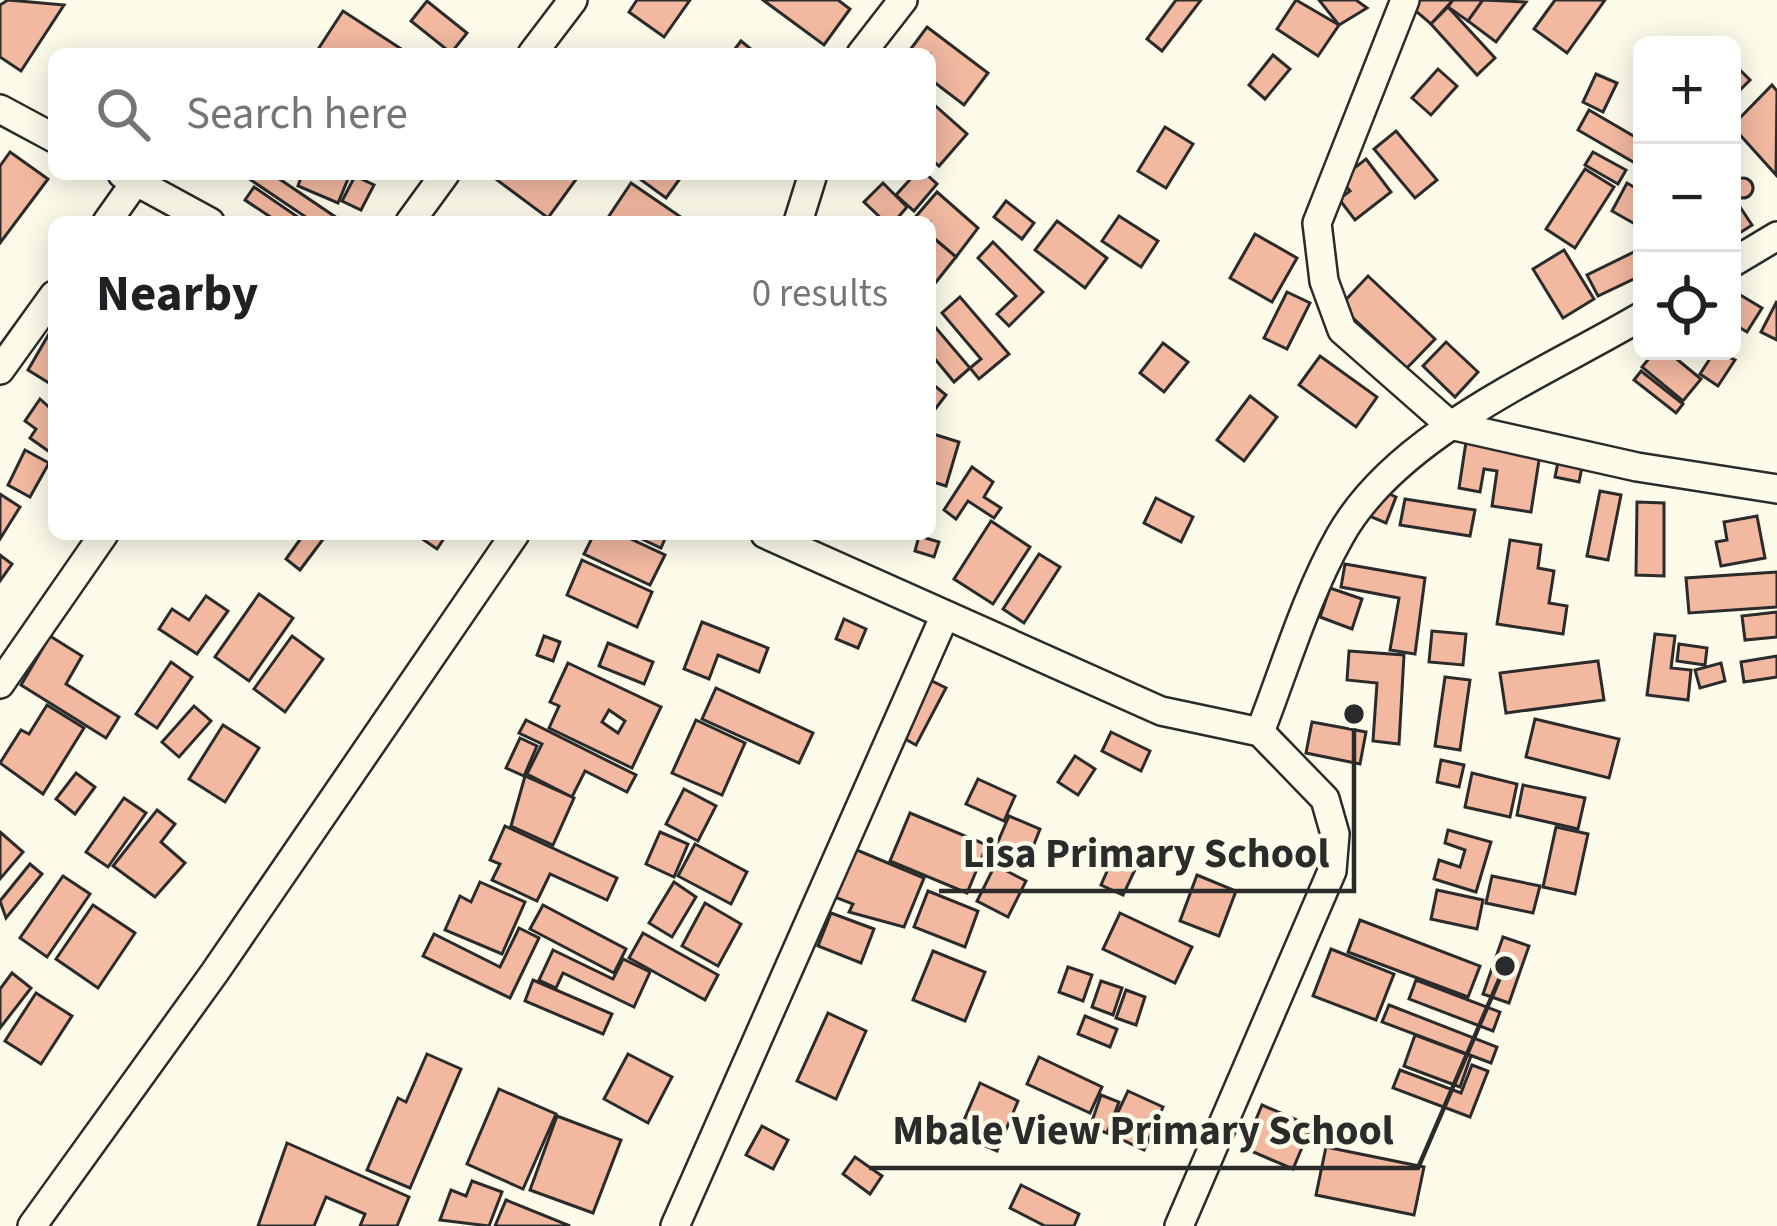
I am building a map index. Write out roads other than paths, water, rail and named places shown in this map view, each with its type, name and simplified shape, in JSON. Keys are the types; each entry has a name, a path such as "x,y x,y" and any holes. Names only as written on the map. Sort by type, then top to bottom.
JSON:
{"street":[{"path":"537,48 573,0"},
{"path":"866,48 903,0"},
{"path":"1406,0 1317,223 1324,281 1342,330 1450,425 1637,467 1777,489"},
{"path":"0,109 48,135"},
{"path":"110,216 128,180"},
{"path":"133,180 199,216"},
{"path":"414,216 441,180"},
{"path":"800,216 811,180"},
{"path":"1741,258 1777,236"},
{"path":"0,370 48,303"},
{"path":"1260,732 1338,538 1365,498 1450,425 1633,321"},
{"path":"0,684 100,540"},
{"path":"32,1226 215,972 510,540"},
{"path":"778,540 1162,710 1260,732 1325,800 1335,835 1332,871 1179,1226"},
{"path":"675,1226 945,615"}],"place":[{"name":"Lisa Primary School","path":"1354,714"},
{"name":"Mbale View Primary School","path":"1505,966"}]}
